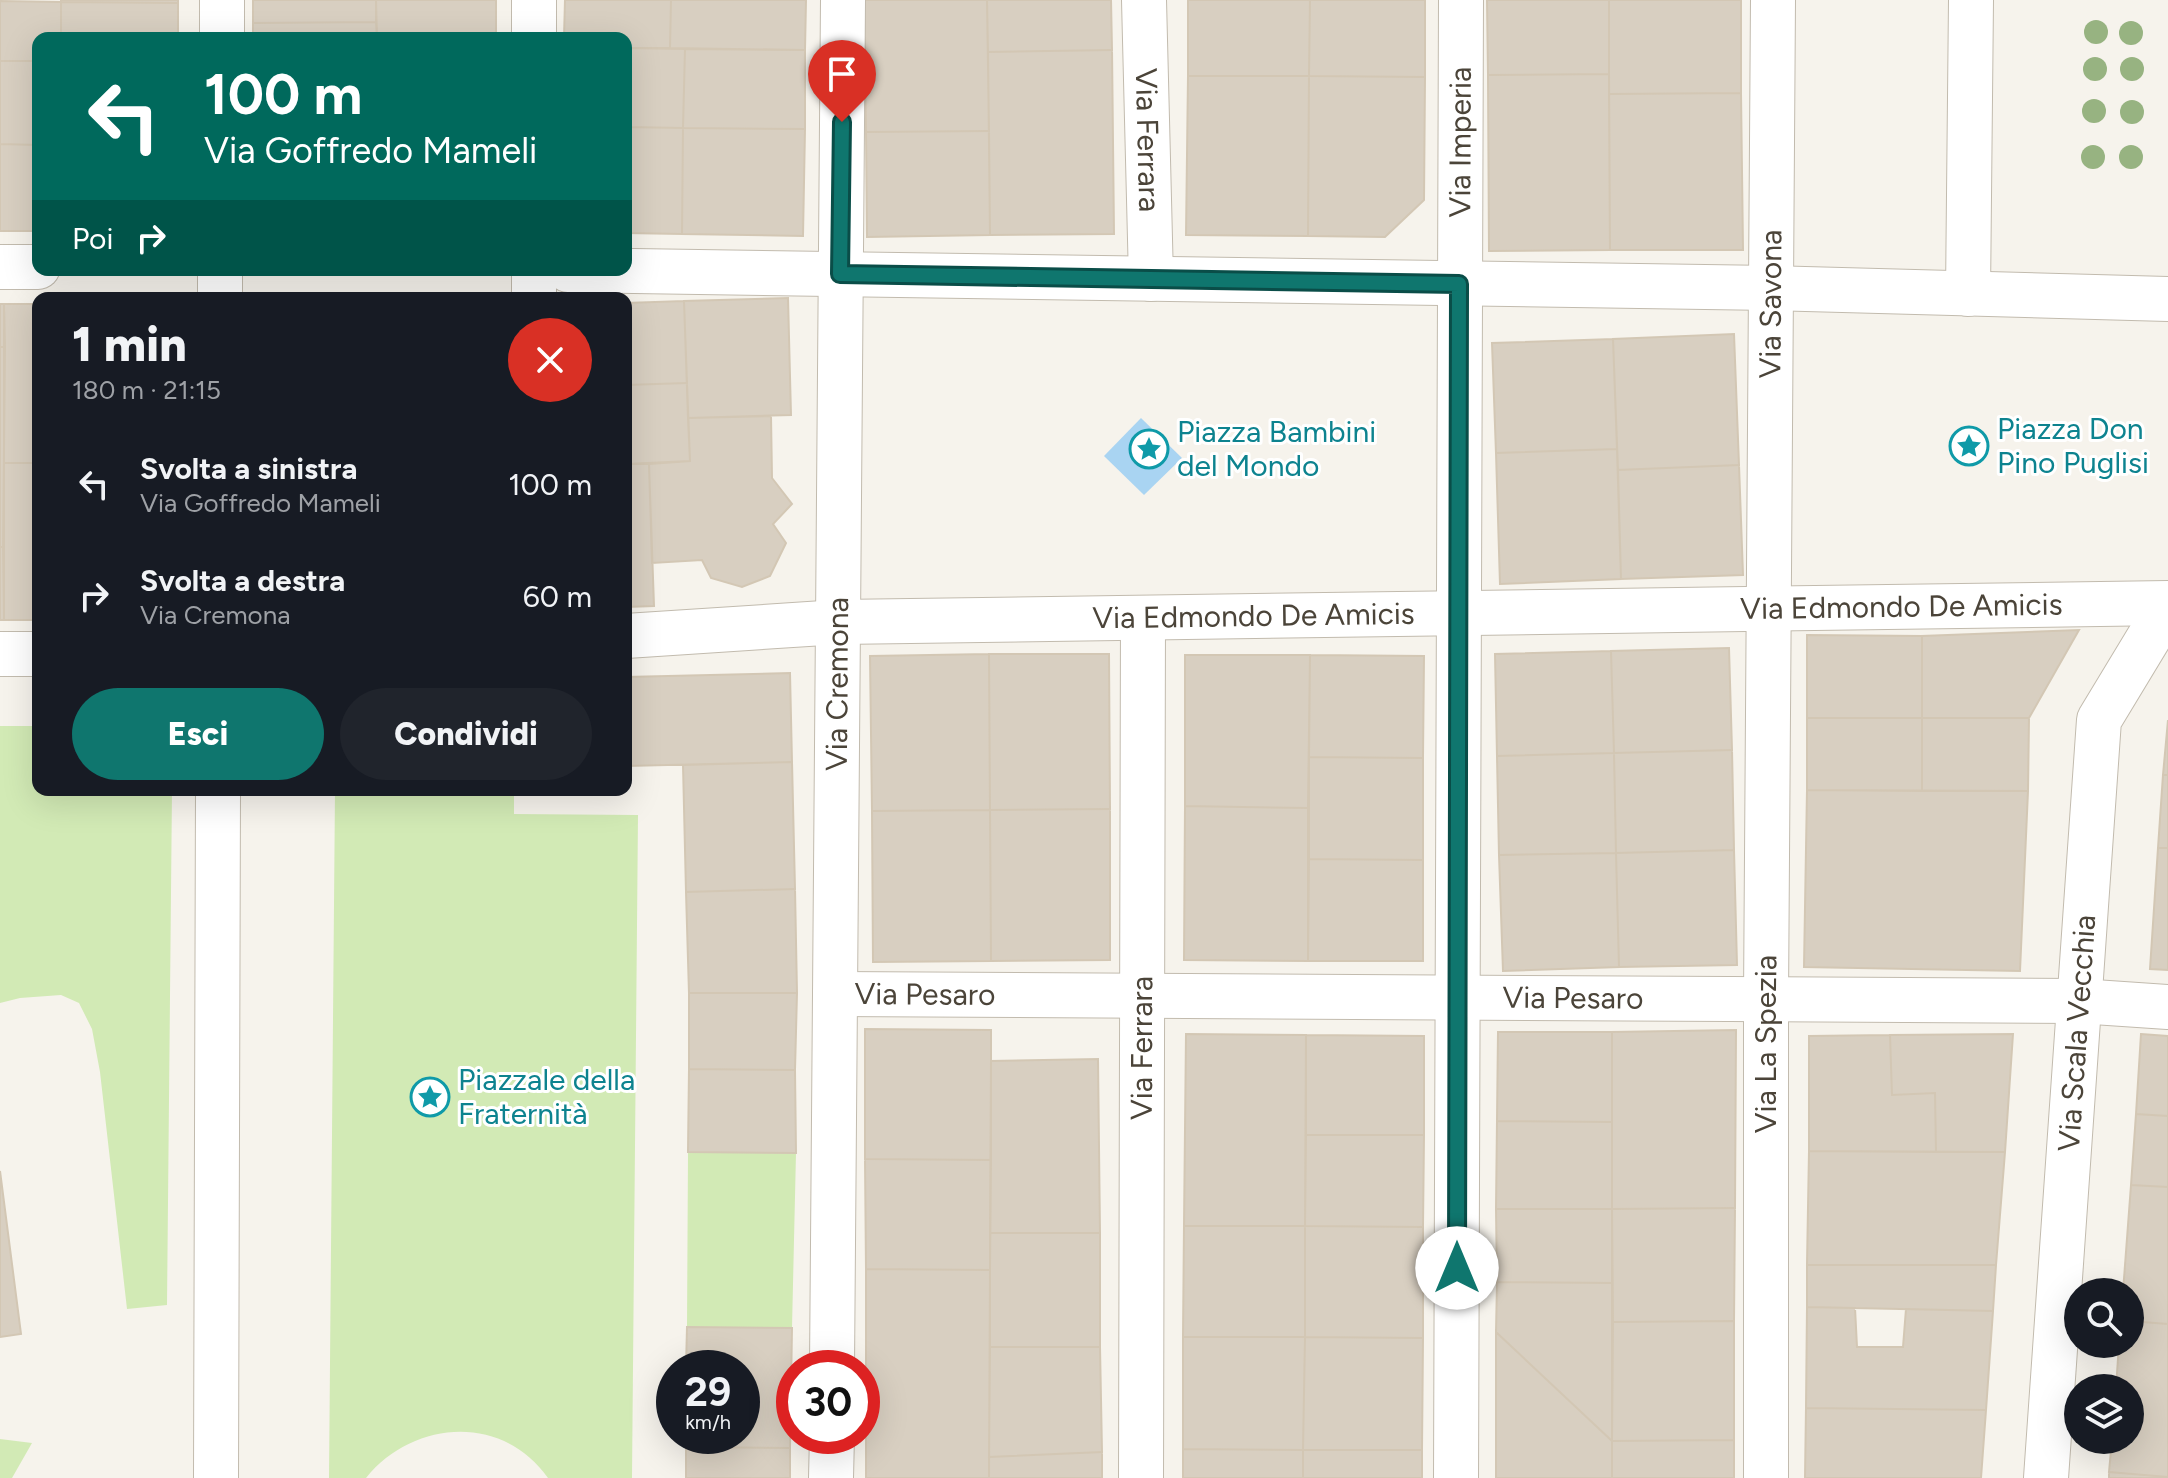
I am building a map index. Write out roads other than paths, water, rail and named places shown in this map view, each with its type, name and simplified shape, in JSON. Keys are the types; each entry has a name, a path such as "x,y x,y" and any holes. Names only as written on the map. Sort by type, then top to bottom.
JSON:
{"street":[{"path":"222,0 222,32"},
{"path":"534,0 534,32"},
{"name":"Via Cremona","path":"832,1350 843,0"},
{"name":"Via Ferrara","path":"1144,0 1151,279"},
{"name":"Via Imperia","path":"1456,1478 1461,0"},
{"name":"Via Savona","path":"1769,608 1773,0"},
{"path":"1968,294 1971,0"},
{"path":"0,267 32,267"},
{"path":"632,271 1771,288 2168,299"},
{"name":"Via Edmondo De Amicis","path":"632,636 839,622 2168,604"},
{"name":"Via Scala Vecchia","path":"2046,1478 2099,720 2168,604"},
{"name":"Via La Spezia","path":"1766,1478 1769,608"},
{"name":"Via Ferrara","path":"1141,1478 1143,618"},
{"path":"0,654 32,654"},
{"path":"216,1478 218,796"},
{"name":"Via Pesaro","path":"835,994 2079,1001 2168,1007"},
{"path":"831,1478 832,1454"}],"water":[{"path":"1141,418 1182,458 1144,495 1104,456"}],"place":[{"name":"Piazza Don Pino Puglisi","path":"1969,446"},
{"name":"Piazza Bambini del Mondo","path":"1149,449"},
{"name":"Piazzale della Fraternità","path":"430,1097"}]}
